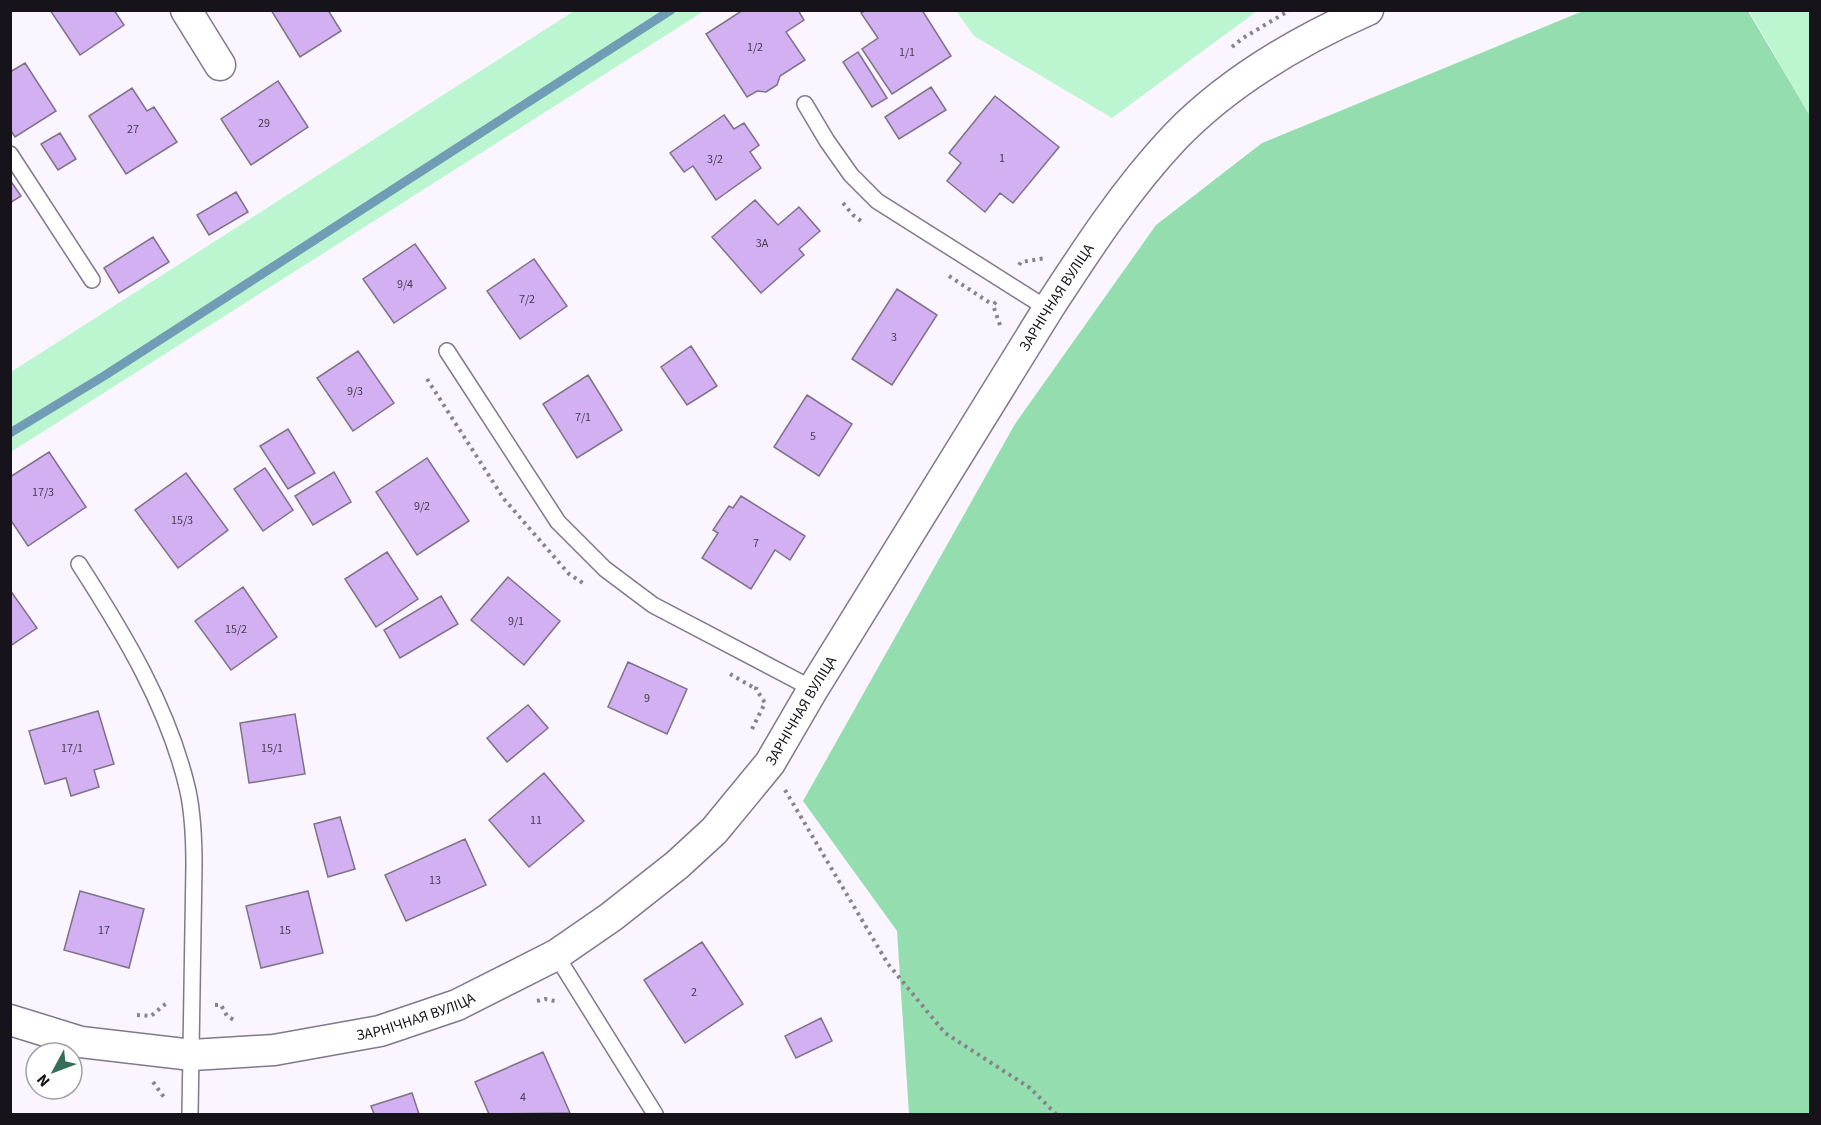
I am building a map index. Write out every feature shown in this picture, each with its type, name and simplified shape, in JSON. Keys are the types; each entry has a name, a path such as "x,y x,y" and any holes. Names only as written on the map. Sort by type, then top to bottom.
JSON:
{"street":[{"path":"186,10 220,65"},
{"name":"ЗАРНІЧНАЯ ВУЛІЦА","path":"10,1020 81,1042 192,1055 274,1050 380,1031 457,1005 556,955 611,917 714,831 770,763 813,689 1048,309 1115,209 1176,136 1210,105 1246,77 1289,50 1368,10"}],"lane":[{"path":"805,104 851,175 877,201 1048,309"},
{"path":"10,154 92,280"},
{"path":"447,351 558,522 605,569 653,605 813,689"},
{"path":"79,564 145,675 176,752 188,791 195,865 190,1114"},
{"path":"556,955 655,1114"}],"path":[{"path":"1226,53 1243,38 1290,10"},
{"path":"1001,329 993,305 1021,262 1049,258"},
{"path":"751,730 765,703 756,689 768,666"},
{"path":"770,763 888,964 945,1033 1030,1088 1056,1114"},
{"path":"516,975 530,1003 545,999 559,1002 566,1008"},
{"path":"128,1015 151,1016 169,1002 169,990"},
{"path":"193,1003 221,1005 227,1016 241,1025"}],"green space":[{"path":"574,11 704,11 11,452 11,372"},
{"path":"956,11 1257,11 1112,118 974,36"},
{"path":"1583,11 1748,11 1810,116 1810,1114 909,1114 897,931 803,801 1015,424 1156,225 1262,143"},
{"path":"1749,11 1810,11 1810,116"}],"building":[{"path":"50,10 114,10 124,25 80,55"},
{"path":"271,10 328,10 341,31 300,57"},
{"path":"743,10 798,10 804,20 786,32 805,60 780,76 777,85 766,92 757,91 747,97 706,34"},
{"path":"866,10 922,10 951,56 892,94 862,49 878,38 861,13"},
{"path":"858,52 887,98 872,107 843,62"},
{"path":"25,63 56,111 15,137 10,129 10,72"},
{"path":"278,81 308,127 251,165 221,119"},
{"path":"931,87 946,110 899,139 885,117"},
{"path":"132,88 147,111 154,107 177,142 126,174 89,116"},
{"path":"995,96 1059,147 1013,203 1000,193 985,212 947,181 961,163 949,153"},
{"path":"724,115 734,129 744,123 759,145 750,152 761,168 716,200 693,166 684,172 670,153"},
{"path":"60,133 76,159 58,170 41,144"},
{"path":"10,180 21,196 10,203"},
{"path":"236,192 248,212 209,235 197,215"},
{"path":"755,200 778,225 799,207 820,231 799,249 804,255 761,293 712,237"},
{"path":"153,237 169,262 119,293 104,268"},
{"path":"415,244 446,288 394,323 363,279"},
{"path":"534,259 567,306 520,339 487,291"},
{"path":"897,289 937,315 892,385 852,359"},
{"path":"691,346 717,386 687,405 661,367"},
{"path":"358,351 394,403 353,431 317,378"},
{"path":"588,375 622,430 577,458 543,404"},
{"path":"807,395 852,424 819,476 774,447"},
{"path":"288,429 315,473 288,489 260,446"},
{"path":"49,452 86,507 28,546 10,519 10,477"},
{"path":"427,458 469,521 417,555 376,492"},
{"path":"265,468 293,510 263,531 234,489"},
{"path":"334,472 351,502 313,525 295,496"},
{"path":"186,473 228,530 178,568 135,510"},
{"path":"741,496 805,536 790,560 775,550 751,589 702,558 718,533 713,530 729,506 733,508"},
{"path":"387,552 418,599 376,627 345,579"},
{"path":"508,577 560,621 524,665 471,620"},
{"path":"243,587 277,637 231,670 195,621"},
{"path":"10,590 37,628 10,646"},
{"path":"441,596 458,624 400,658 384,630"},
{"path":"628,662 687,689 667,734 608,707"},
{"path":"528,705 548,728 507,762 487,738"},
{"path":"98,711 114,764 94,770 99,787 71,796 66,778 45,784 29,731"},
{"path":"295,714 305,774 249,783 240,723"},
{"path":"544,773 584,821 529,867 489,820"},
{"path":"340,817 355,869 328,877 314,824"},
{"path":"465,839 486,885 406,921 385,875"},
{"path":"80,891 144,909 129,968 64,950"},
{"path":"308,891 323,953 261,968 246,906"},
{"path":"702,942 743,1004 685,1043 644,980"},
{"path":"821,1018 832,1041 796,1058 785,1036"},
{"path":"543,1052 570,1113 489,1114 475,1082"},
{"path":"412,1093 419,1114 374,1114 371,1106"}],"waterway":[{"path":"10,433 104,376 671,10"}]}
